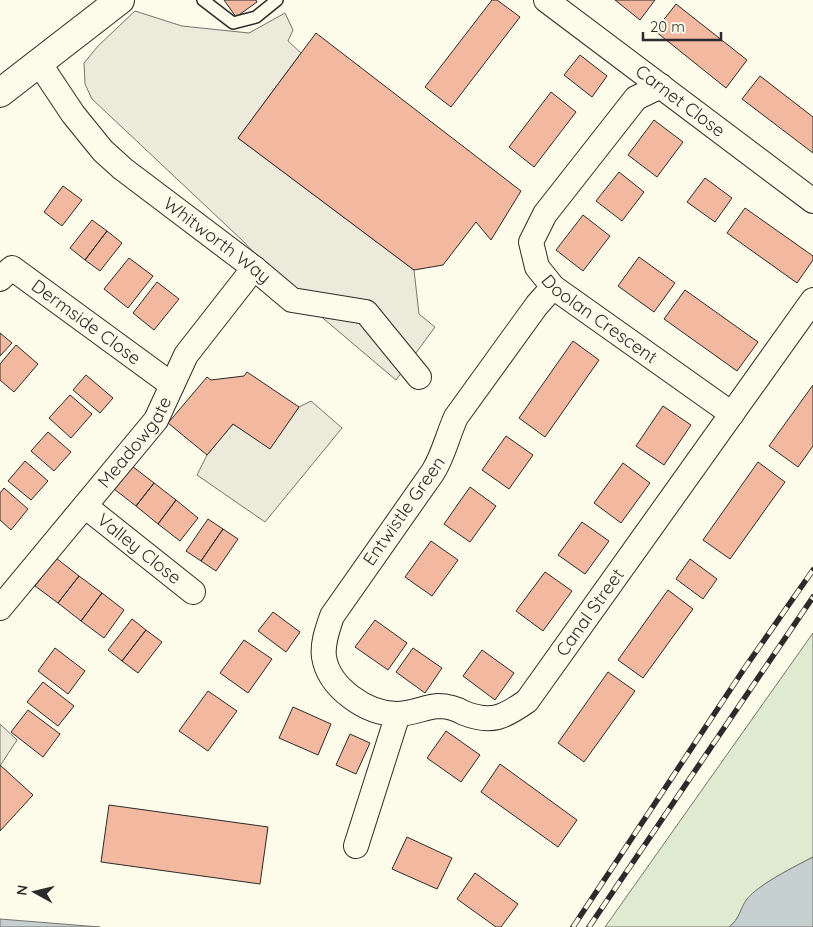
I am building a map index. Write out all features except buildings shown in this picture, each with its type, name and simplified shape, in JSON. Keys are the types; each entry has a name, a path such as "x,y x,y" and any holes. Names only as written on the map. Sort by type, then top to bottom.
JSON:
{"main road":[{"path":"0,93 120,0"}],"street":[{"name":"Carnet Close","path":"546,0 813,200"},
{"name":"Whitworth Way","path":"39,63 73,114 102,151 123,169 254,268 292,300 366,312 419,376"},
{"name":"Doolan Crescent","path":"661,86 636,98 545,214 531,242 537,267 553,287 732,414"},
{"name":"Dermside Close","path":"0,279 12,268 172,385"},
{"name":"Meadowgate","path":"0,608 156,420 186,355 254,268"},
{"name":"Entwistle Green","path":"398,714 375,712 334,681 324,657 324,640 332,616 445,453 447,437 456,417 537,305 553,287"},
{"name":"Canal Street","path":"398,714 439,706 456,709 479,719 506,716 527,701 813,300"},
{"name":"Valley Close","path":"85,506 193,592"},
{"path":"356,846 398,714"}],"lane":[{"path":"203,0 233,23 256,16 278,0"}],"green space":[{"path":"813,633 813,857 760,887 745,902 735,921 729,927 605,927"}],"shaded area":[{"path":"135,11 182,26 249,33 285,13 293,30 288,41 301,53 238,138 414,270 419,314 435,327 396,380 285,286 244,242 92,99 85,84 84,63 98,46"},
{"path":"311,401 342,428 265,522 197,475 207,455 233,424 270,448 299,407"},
{"path":"0,724 17,740 0,766"},
{"path":"813,857 813,927 729,927 738,917 747,899 760,887"},
{"path":"0,919 100,927 0,927"}],"railway":[{"path":"573,927 744,669 813,570"},
{"path":"589,927 813,597"}]}
